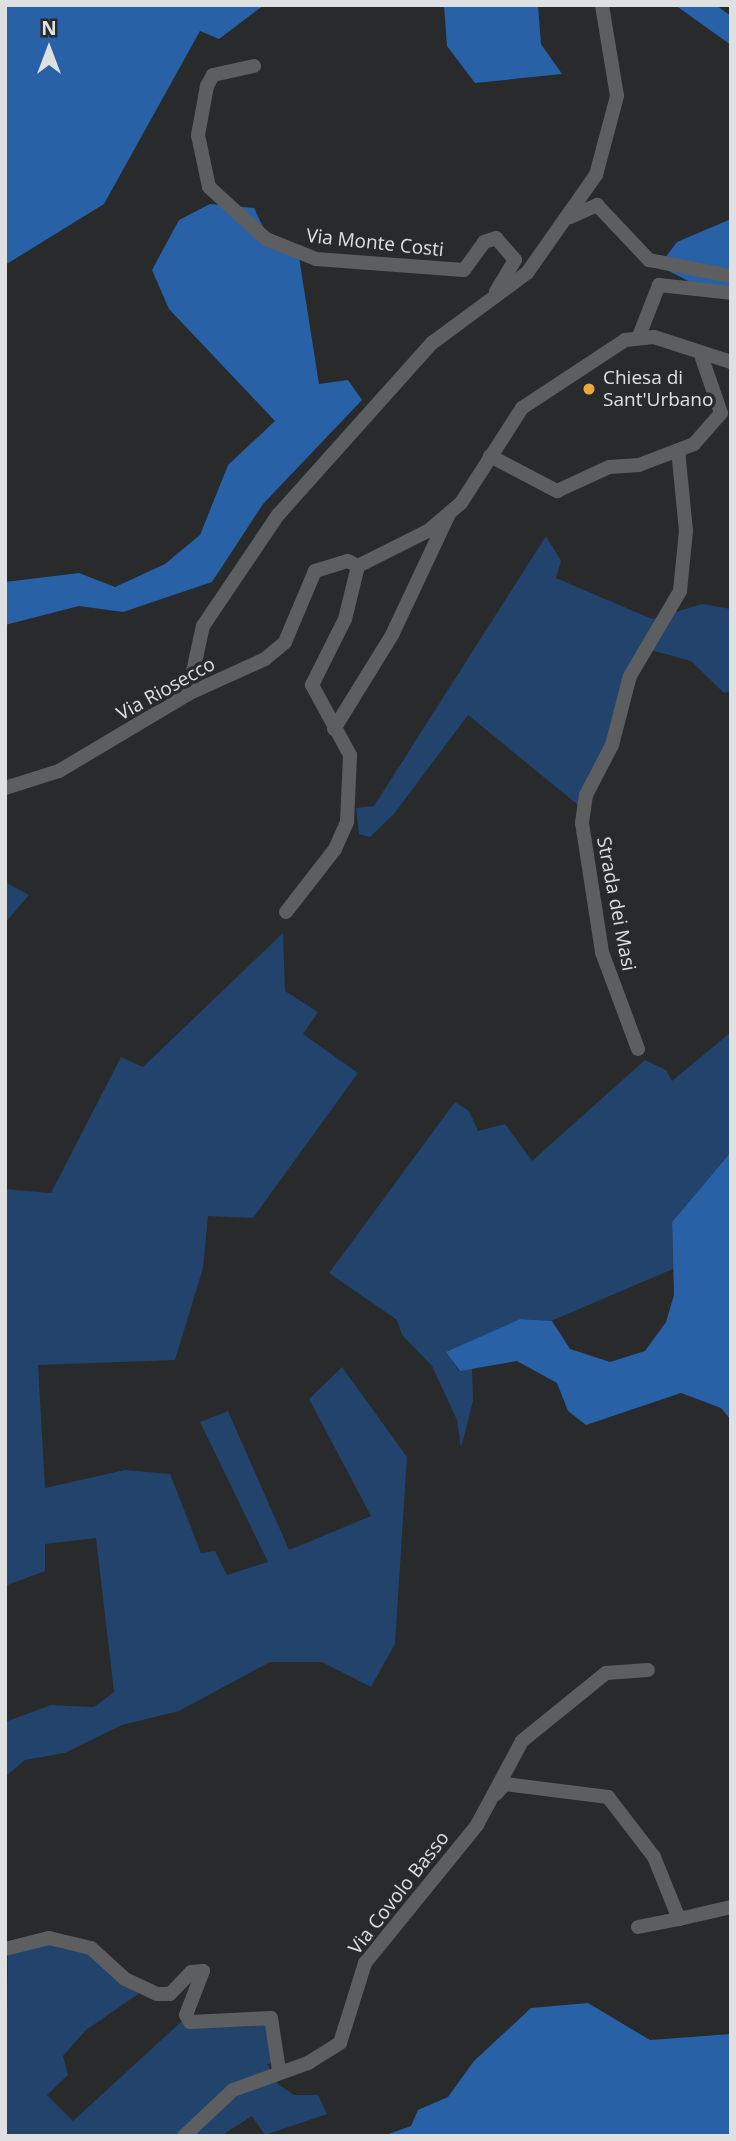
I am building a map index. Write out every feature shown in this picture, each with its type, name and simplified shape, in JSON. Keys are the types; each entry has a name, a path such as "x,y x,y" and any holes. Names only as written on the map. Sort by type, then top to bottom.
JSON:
{"street":[{"name":"Via Monte Costi","path":"188,694 203,626 278,515 432,343 492,303 527,273 569,218 604,157 616,111 617,76 602,5"},
{"name":"Via Monte Costi","path":"254,66 220,72 207,86 198,135 209,187 266,239 316,258 464,270 485,242 496,238 512,254 515,267 492,303"},
{"path":"569,218 597,205 649,260 731,276"},
{"path":"334,729 392,635 449,513 532,400 639,336 659,285 729,292"},
{"path":"639,336 702,358 731,362"},
{"path":"490,456 557,491 609,467 639,465 694,444 721,413 702,358"},
{"name":"Strada dei Masi","path":"638,1049 602,952 582,823 586,795 612,745 630,676 680,591 686,531 678,450"},
{"name":"Via Riosecco","path":"5,788 59,771 188,694 276,651 320,567 348,561 358,566 401,549 449,513"},
{"path":"286,912 345,828 350,755 334,729 312,682 345,619 358,566"},
{"name":"Via Covolo Basso","path":"184,2136 233,2090 279,2070 308,2063 340,2043 365,1963 495,1795 508,1760 532,1729 606,1673 648,1670"},
{"path":"495,1795 505,1784 591,1790 614,1801 654,1857 679,1919"},
{"path":"638,1927 731,1907"},
{"path":"5,1950 49,1938 91,1948 125,1979 157,1994 170,1994 191,1972 203,1971 186,2015 190,2022 271,2018 279,2070"}],"shaded area":[{"path":"5,5 264,5 219,39 200,31 104,204 5,265"},
{"path":"444,5 538,5 541,44 562,74 475,83 447,46"},
{"path":"675,5 716,5 731,16 731,45"},
{"path":"210,204 254,208 264,229 298,251 319,384 348,380 362,400 263,504 212,582 123,612 79,606 5,625 5,582 79,573 115,587 165,564 200,535 228,465 275,421 169,309 152,270 179,220"},
{"path":"731,219 731,290 692,283 659,266 677,242"},
{"path":"546,536 561,561 556,578 652,619 702,604 731,609 731,691 724,693 691,661 651,650 638,667 590,806 578,805 468,715 394,814 370,837 359,834 356,808 374,806"},
{"path":"5,882 29,895 5,923"},
{"path":"283,933 285,991 318,1012 303,1034 358,1073 253,1218 208,1216 203,1268 175,1360 38,1365 45,1488 125,1470 170,1474 201,1553 215,1551 227,1575 268,1562 200,1422 228,1411 289,1550 371,1516 309,1399 342,1367 407,1457 395,1644 371,1687 322,1662 270,1662 179,1711 122,1725 65,1753 25,1760 5,1777 5,1722 51,1705 94,1707 114,1692 96,1538 45,1544 45,1571 5,1586 5,1189 51,1193 121,1057 143,1067"},
{"path":"731,1032 731,1152 672,1222 673,1269 551,1321 520,1319 447,1352 459,1371 472,1367 473,1401 461,1448 457,1420 432,1366 402,1335 397,1320 329,1273 455,1102 469,1111 478,1131 505,1124 532,1161 645,1060 666,1070 672,1081"},
{"path":"731,1152 731,1420 721,1408 681,1393 586,1425 568,1411 557,1383 517,1361 460,1371 446,1352 520,1319 552,1321 570,1349 610,1362 645,1351 666,1322 674,1295 672,1222"},
{"path":"29,1942 84,1946 105,1970 144,1990 86,2030 63,2056 68,2075 47,2095 73,2121 182,2021 265,2014 281,2062 267,2064 278,2084 294,2095 318,2095 327,2114 265,2135 252,2116 221,2136 5,2136 8,1950"},
{"path":"588,2003 650,2040 731,2034 731,2136 383,2136 411,2126 418,2110 448,2097 474,2061 531,2008"}],"place":[{"name":"Chiesa di Sant'Urbano","path":"589,389"}]}
